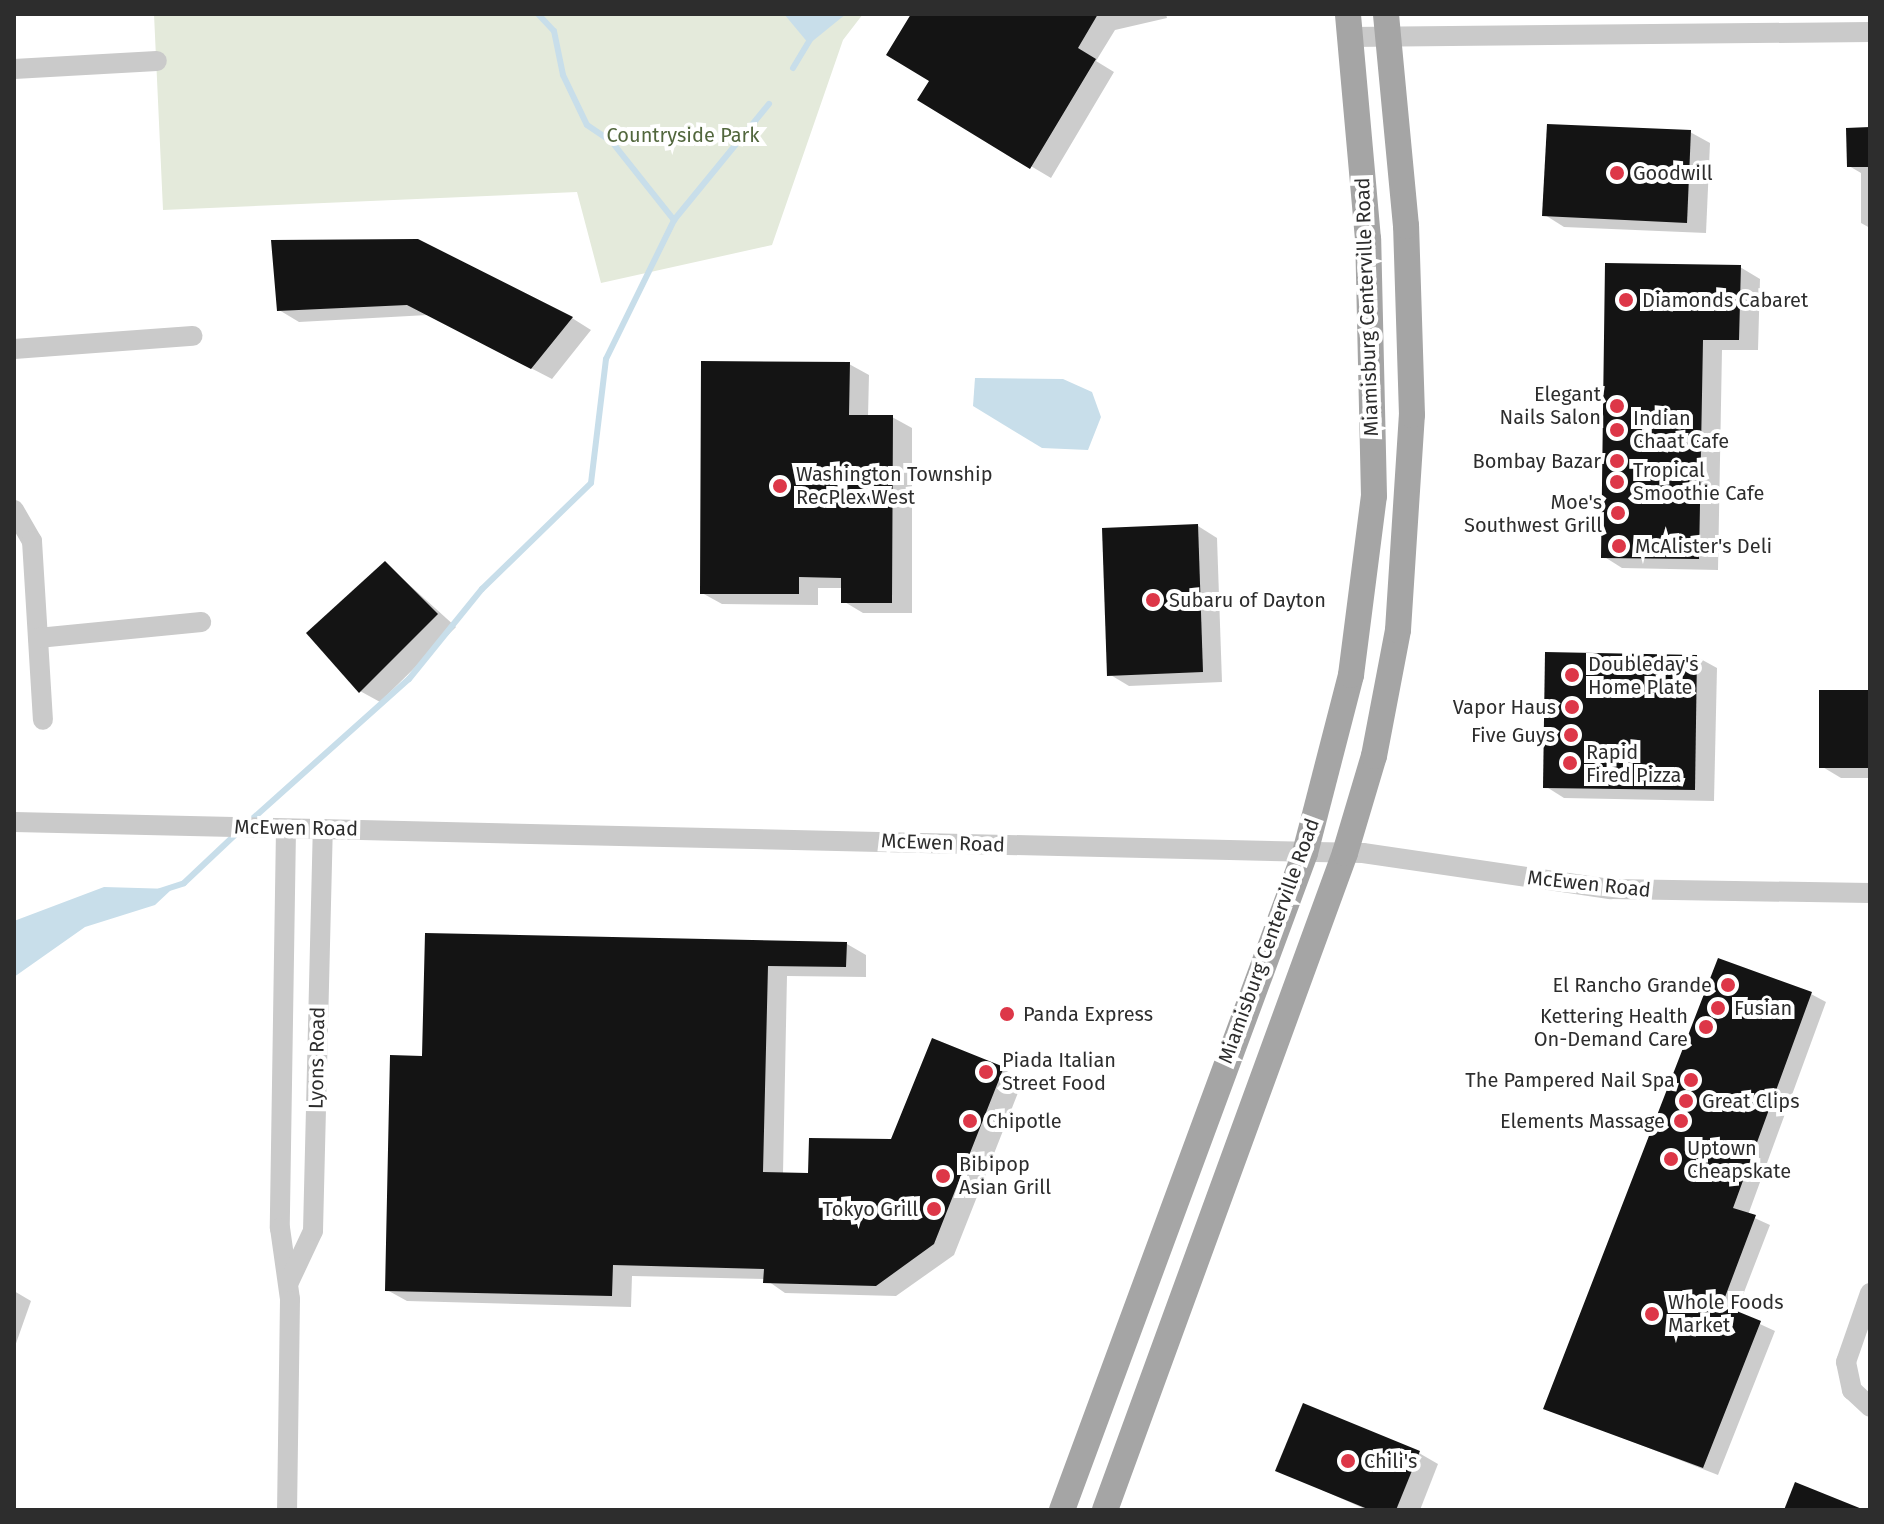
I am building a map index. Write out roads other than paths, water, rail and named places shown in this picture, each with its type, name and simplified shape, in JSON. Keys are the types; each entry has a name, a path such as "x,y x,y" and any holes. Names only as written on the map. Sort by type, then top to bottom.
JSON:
{"main road":[{"name":"Miamisburg Centerville Road","path":"1105,1510 1345,853 1374,756 1410,532 1406,226 1387,24"},
{"name":"Miamisburg Centerville Road","path":"1062,1510 1305,853 1351,675 1374,496 1368,239 1349,26"}],"street":[{"path":"1349,26 1387,24 1870,32"},
{"path":"14,69 157,61"},
{"path":"14,349 193,336"},
{"path":"14,510 32,541 43,720"},
{"path":"38,638 201,622"},
{"name":"McEwen Road","path":"14,822 1345,853 1611,889 1870,893"},
{"name":"Lyons Road","path":"286,829 280,1228 289,1282 287,1510"},
{"name":"Lyons Road","path":"289,1282 313,1231 323,829"},
{"path":"1870,1293 1846,1362 1852,1390 1870,1407"}],"water":[{"path":"784,14 846,14 809,44"},
{"path":"975,378 1063,379 1092,392 1101,417 1088,450 1042,448 973,406"},
{"path":"104,887 172,889 155,905 85,927 14,977 14,921"}],"waterway":[{"path":"538,14 554,31 563,75 587,125 612,142 674,220"},
{"path":"793,68 812,36"},
{"path":"250,821 409,679 482,589 591,483 606,359 674,220 769,104"},
{"path":"160,891 184,883 236,834"}],"place":[{"name":"Goodwill","path":"1617,173"},
{"name":"Diamonds Cabaret","path":"1626,300"},
{"name":"Elegant Nails Salon","path":"1617,406"},
{"name":"Indian Chaat Cafe","path":"1617,430"},
{"name":"Bombay Bazar","path":"1617,461"},
{"name":"Tropical Smoothie Cafe","path":"1617,482"},
{"name":"Washington Township RecPlex West","path":"780,486"},
{"name":"Moe's Southwest Grill","path":"1618,513"},
{"name":"McAlister's Deli","path":"1619,546"},
{"name":"Subaru of Dayton","path":"1153,600"},
{"name":"Doubleday's Home Plate","path":"1572,675"},
{"name":"Vapor Haus","path":"1572,707"},
{"name":"Five Guys","path":"1571,735"},
{"name":"Rapid Fired Pizza","path":"1570,763"},
{"name":"El Rancho Grande","path":"1728,985"},
{"name":"Fusian","path":"1718,1008"},
{"name":"Panda Express","path":"1007,1014"},
{"name":"Kettering Health On-Demand Care","path":"1706,1027"},
{"name":"Piada Italian Street Food","path":"986,1072"},
{"name":"The Pampered Nail Spa","path":"1691,1080"},
{"name":"Great Clips","path":"1686,1101"},
{"name":"Chipotle","path":"970,1121"},
{"name":"Elements Massage","path":"1681,1121"},
{"name":"Uptown Cheapskate","path":"1671,1159"},
{"name":"Bibipop Asian Grill","path":"943,1176"},
{"name":"Tokyo Grill","path":"934,1209"},
{"name":"Whole Foods Market","path":"1652,1314"},
{"name":"Chili's","path":"1348,1461"}],"park label":[{"name":"Countryside Park","path":"683,135"}]}
